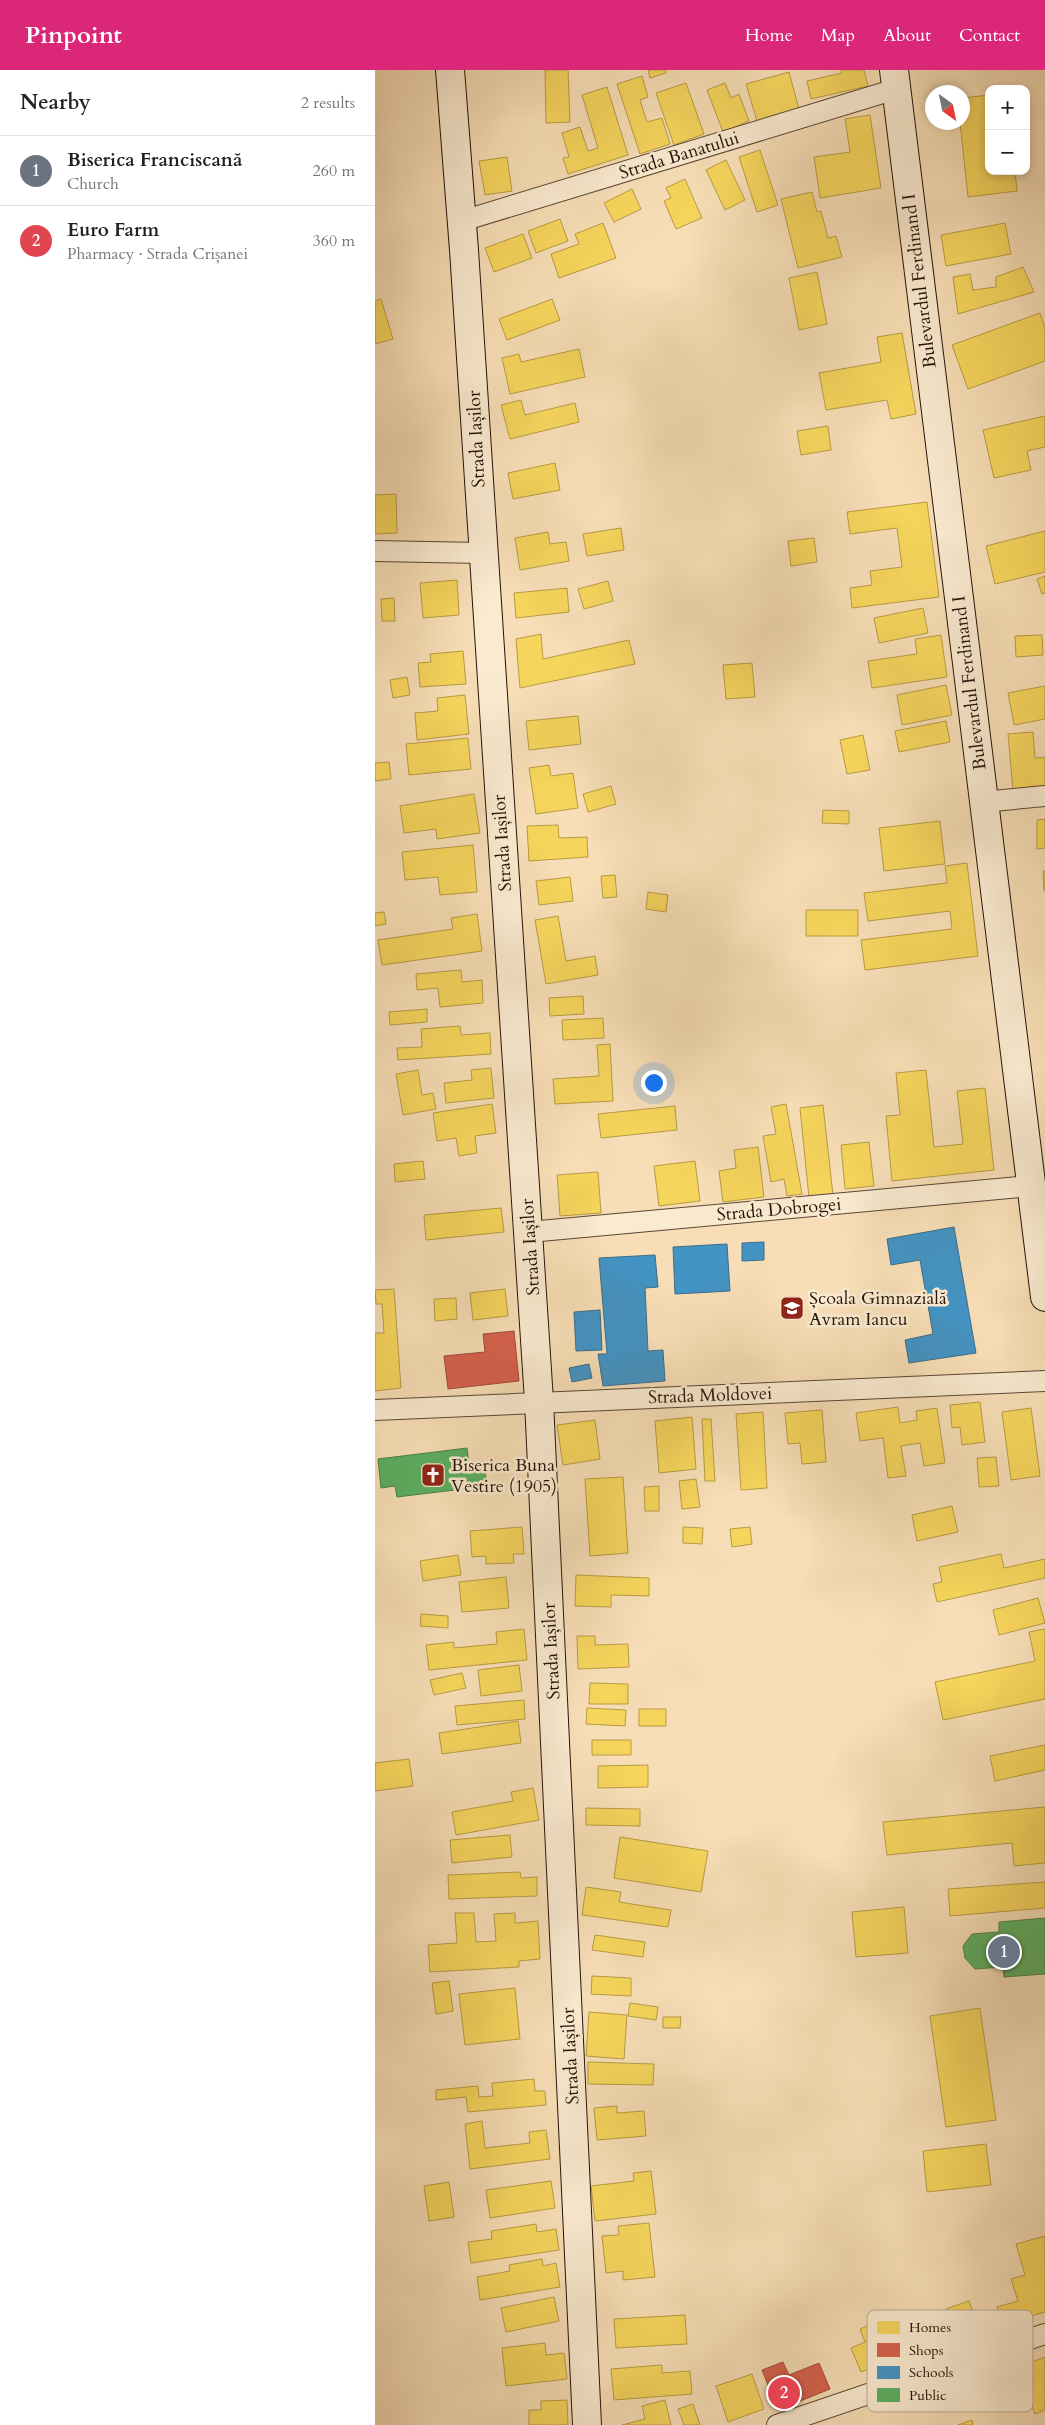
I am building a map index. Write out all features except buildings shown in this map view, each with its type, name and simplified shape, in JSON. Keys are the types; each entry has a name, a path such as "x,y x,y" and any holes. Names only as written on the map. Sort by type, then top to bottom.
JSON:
{"street":[{"name":"Strada Iașilor","path":"450,70 462,221 539,1402 587,2425"},
{"name":"Strada Banatului","path":"462,221 895,80"},
{"name":"Bulevardul Ferdinand I","path":"895,80 1045,1297"},
{"path":"375,551 483,553"},
{"path":"983,802 1045,796"},
{"name":"Strada Dobrogei","path":"529,1232 1030,1186"},
{"name":"Strada Moldovei","path":"375,1410 1045,1381"},
{"path":"1033,2338 1045,2334"},
{"path":"777,2425 867,2394"}],"place":[{"name":"Școala Gimnazială Avram Iancu","path":"792,1308"},
{"name":"Biserica Buna Vestire (1905)","path":"433,1475"},
{"name":"Biserica Franciscană","path":"1004,1952"},
{"name":"Euro Farm","path":"784,2393"}]}
